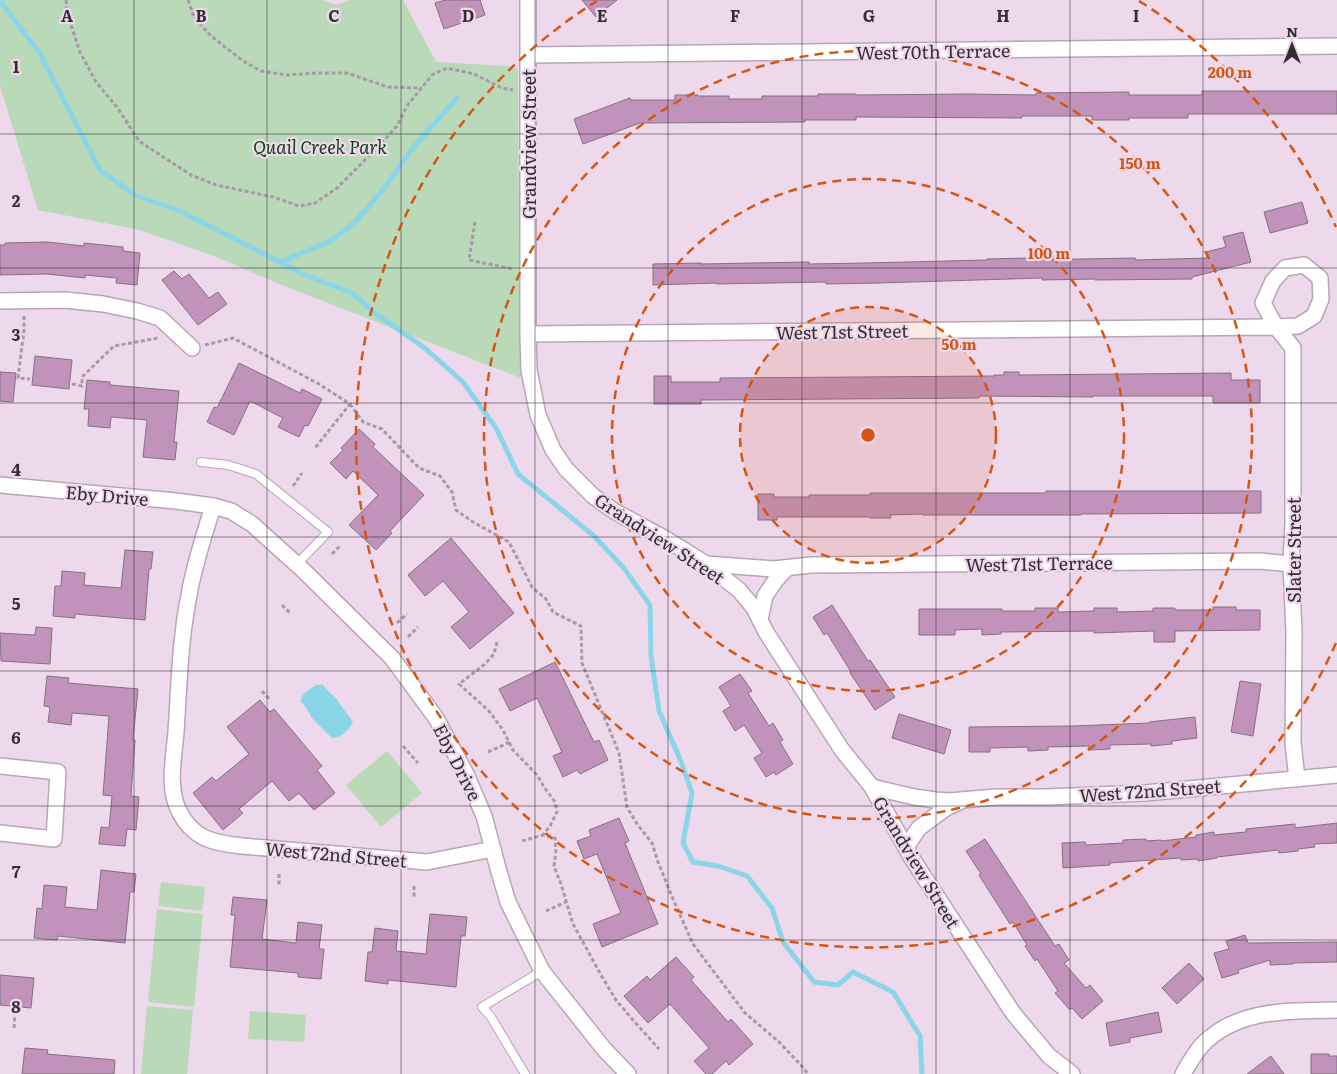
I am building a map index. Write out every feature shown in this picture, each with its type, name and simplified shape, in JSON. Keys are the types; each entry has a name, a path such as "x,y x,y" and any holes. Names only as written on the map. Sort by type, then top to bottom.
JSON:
{"street":[{"name":"Grandview Street","path":"528,0 529,370 538,414 553,450 566,469 593,496 614,511 664,538 706,564 739,590 754,608 766,632 842,750 872,788 906,847 1013,1013 1049,1056 1072,1074"},
{"name":"West 70th Terrace","path":"528,55 1337,46"},
{"name":"West 71st Street","path":"528,334 1276,327 1298,326 1314,316 1321,299 1320,278 1304,265 1285,268 1273,281 1264,303 1276,327"},
{"path":"0,301 65,300 103,304 137,311 160,318 192,348"},
{"name":"Slater Street","path":"1276,327 1293,348 1293,523 1291,564 1294,630 1293,743 1297,779"},
{"name":"Eby Drive","path":"0,485 213,506 231,511 252,524 297,564 392,658 436,718 466,774 481,807 508,902 542,971 604,1049 628,1074"},
{"name":"West 72nd Street","path":"213,506 195,566 184,623 172,771 174,797 186,822 206,840 250,847 427,862 493,849"},
{"name":"West 71st Terrace","path":"706,564 750,568 787,568 811,565 1260,561 1291,564"},
{"path":"760,620 765,596 787,568"},
{"path":"0,766 58,772 54,839 0,834"},
{"name":"West 72nd Street","path":"872,788 935,800 963,800 996,797 1145,793 1337,776"},
{"name":"West 72nd Street","path":"906,847 919,828 946,808 963,800"},
{"path":"1183,1074 1202,1046 1216,1033 1237,1021 1255,1015 1288,1011 1337,1010"}],"lane":[{"path":"201,462 228,465 256,474 328,532 297,564"},
{"path":"525,1074 482,1007 542,971"}],"path":[{"path":"66,0 67,13 80,52 96,82 117,107 139,141 191,175 216,185 273,197 299,206 315,202 337,188 397,126 407,106 432,75 448,68 474,74 502,88 513,90"},
{"path":"188,0 194,17 211,36 243,61 261,72 286,76 347,73 388,87 422,88"},
{"path":"474,222 468,260 513,269"},
{"path":"24,300 24,330 18,378 30,379"},
{"path":"72,384 82,386 82,377 114,346 179,335"},
{"path":"192,348 233,338 319,384 350,404 363,422 382,429 419,468 440,476 452,492 456,510 509,542 532,586 546,599 553,612 581,626 582,663 619,753 627,807 652,843 673,900 694,944 745,1013 779,1042 808,1074"},
{"path":"315,448 350,404"},
{"path":"293,486 302,473"},
{"path":"332,554 340,546"},
{"path":"282,605 291,614"},
{"path":"397,623 407,614"},
{"path":"408,636 418,627"},
{"path":"497,642 494,654 485,664 459,684 489,711 503,730 513,750 537,775 555,802 557,812 543,835"},
{"path":"262,691 270,700"},
{"path":"488,752 510,742"},
{"path":"403,746 418,763"},
{"path":"522,842 543,835 555,838 554,866 562,884 573,924 616,1000 659,1049"},
{"path":"279,874 279,885"},
{"path":"414,886 414,899"},
{"path":"546,911 566,902"},
{"path":"14,1028 15,1011"}],"green space":[{"name":"Quail Creek Park","path":"0,0 323,0 336,5 350,0 403,0 436,62 507,66 518,69 521,378 284,286 219,258 140,230 38,210 0,86"},
{"path":"387,751 422,793 381,827 346,785"},
{"path":"161,882 205,887 202,911 158,906"},
{"path":"157,909 203,914 194,1007 148,1002"},
{"path":"147,1006 193,1010 187,1074 141,1074"},
{"path":"250,1011 306,1015 304,1042 248,1039"}],"water":[{"path":"318,684 322,684 335,697 353,722 345,733 340,736 331,737 312,718 300,701 304,693"}],"building":[{"path":"445,0 480,0 485,15 444,29 435,3"},
{"path":"582,0 617,0 596,17"},
{"path":"1202,91 1337,91 1337,114 1188,114 1188,118 1129,118 1129,120 1092,120 1092,116 1022,116 1022,118 856,117 856,120 805,120 805,122 640,123 583,144 574,119 630,98 631,100 675,100 675,95 729,96 729,99 762,99 762,96 818,96 818,94 1036,95 1036,93 1129,92 1129,95 1202,95"},
{"path":"1302,202 1308,223 1270,233 1264,212"},
{"path":"1243,232 1251,262 1192,277 1192,279 1042,280 1042,278 826,284 826,282 653,285 653,264 809,262 809,264 1027,258 1028,260 1135,258 1136,260 1207,258 1206,252 1226,247 1223,237"},
{"path":"47,242 84,246 84,243 123,247 123,251 140,253 137,285 116,283 117,278 85,275 85,278 47,274 0,275 0,245 5,245 5,243"},
{"path":"174,271 182,279 189,274 209,298 218,292 227,304 198,325 162,280"},
{"path":"35,356 72,360 69,389 32,385"},
{"path":"239,363 300,393 302,389 322,399 308,426 305,425 299,437 278,427 283,418 250,401 234,435 207,422 214,407 217,408"},
{"path":"0,372 16,373 13,402 0,401"},
{"path":"1004,372 1019,372 1019,375 1231,373 1231,380 1260,380 1260,403 1213,403 1213,396 979,396 979,398 701,400 701,404 654,404 654,376 671,376 671,382 720,382 720,378 994,376 1004,375"},
{"path":"87,380 110,382 110,385 179,391 174,442 177,442 175,460 143,457 147,420 111,417 110,428 88,426 89,409 84,409"},
{"path":"359,429 375,444 373,447 424,495 390,531 392,533 376,550 349,525 378,495 353,471 346,479 330,463"},
{"path":"1046,491 1261,491 1261,513 922,514 890,515 891,518 777,517 777,520 758,520 758,494 774,494 774,497 809,497 809,495 870,495 870,493 1046,493"},
{"path":"451,538 514,613 470,649 451,627 469,612 443,581 425,596 408,575"},
{"path":"125,550 153,552 151,569 149,569 145,620 75,614 75,618 53,616 55,586 61,586 62,571 85,573 84,585 121,588"},
{"path":"832,605 868,661 870,660 895,697 875,710 850,673 827,633 824,635 813,617"},
{"path":"1213,607 1236,607 1236,610 1260,610 1260,630 1175,631 1175,642 1154,642 1154,631 1094,633 1094,631 1001,632 1001,634 982,635 982,629 955,630 955,635 919,635 919,609 1035,611 1035,608 1058,608 1058,612 1094,611 1094,608 1117,608 1117,612 1153,611 1153,608 1213,610"},
{"path":"36,627 52,628 50,664 1,661 0,633 35,635"},
{"path":"555,662 594,742 599,740 608,760 580,774 577,770 563,777 553,756 562,752 537,698 510,711 499,689"},
{"path":"740,674 752,691 748,693 769,726 773,723 783,740 780,742 793,764 776,775 774,772 766,777 754,758 762,753 744,725 735,731 723,711 731,706 719,687"},
{"path":"47,676 69,678 68,683 138,689 133,740 135,740 131,796 139,797 136,830 127,829 125,846 99,844 101,827 109,828 112,796 103,795 109,716 72,713 71,725 48,722 50,707 44,706"},
{"path":"1240,681 1261,684 1253,736 1231,732"},
{"path":"260,700 270,712 274,709 322,766 317,770 335,793 314,810 299,793 289,801 272,781 239,809 243,813 223,830 193,793 212,777 216,781 249,754 227,727"},
{"path":"899,714 951,730 944,754 892,738"},
{"path":"1195,717 1197,738 1172,741 1172,744 1151,746 1151,744 1110,745 1110,749 1089,750 1089,746 1048,747 1048,750 1028,751 1028,747 990,748 990,752 969,752 969,727 1149,723"},
{"path":"619,818 629,841 625,843 658,924 602,947 593,924 621,913 597,854 584,859 577,841 591,836 589,830"},
{"path":"1337,823 1337,843 1314,844 1315,847 1298,849 1298,851 1279,853 1278,850 1198,861 1198,859 1181,860 1181,858 1063,868 1062,843 1085,842 1086,845 1123,843 1123,840 1146,839 1146,841 1162,841 1196,837 1196,835 1214,832 1214,835 1246,832 1246,829 1295,824 1295,828"},
{"path":"985,839 1055,946 1059,944 1069,960 1064,963 1086,988 1090,985 1103,1001 1082,1019 1072,1008 1070,1010 1055,993 1058,991 1037,959 1035,961 1025,946 1027,945 1013,922 1010,924 966,851"},
{"path":"101,870 136,874 134,892 130,892 125,943 58,936 57,940 34,938 37,908 42,909 44,885 67,887 65,907 97,910"},
{"path":"233,897 267,900 262,939 296,943 298,922 322,925 319,949 324,949 321,979 298,977 298,973 230,967 235,915 231,915"},
{"path":"430,914 467,917 465,936 461,936 456,987 388,980 388,984 365,981 368,952 372,952 375,928 398,931 396,951 426,954"},
{"path":"1245,935 1248,943 1337,942 1337,962 1270,965 1270,960 1238,970 1239,973 1222,978 1214,953 1229,949 1226,941"},
{"path":"676,957 694,977 691,980 728,1022 731,1019 753,1044 729,1065 726,1061 712,1074 706,1074 694,1061 709,1048 670,1004 648,1023 624,996 647,976 650,980"},
{"path":"1189,963 1204,979 1177,1004 1162,988"},
{"path":"0,975 34,978 31,1008 0,1005"},
{"path":"1158,1012 1162,1032 1130,1038 1130,1042 1110,1046 1106,1023"},
{"path":"25,1048 48,1050 47,1054 115,1060 114,1074 22,1074"},
{"path":"1311,1054 1337,1056 1337,1074 1311,1074"},
{"path":"1271,1056 1284,1074 1247,1074"}],"waterway":[{"path":"1,0 39,52 100,170 135,195 180,211 305,275 352,293 375,313 426,349 463,382 496,428 518,474 594,536 623,567 650,605 651,656 659,711 680,759 692,793 683,843 693,862 718,866 747,876 772,908 783,942 814,982 838,985 853,972 893,992 920,1036 922,1074"},
{"path":"280,262 331,241 355,222 383,190 411,150 457,98"}]}
